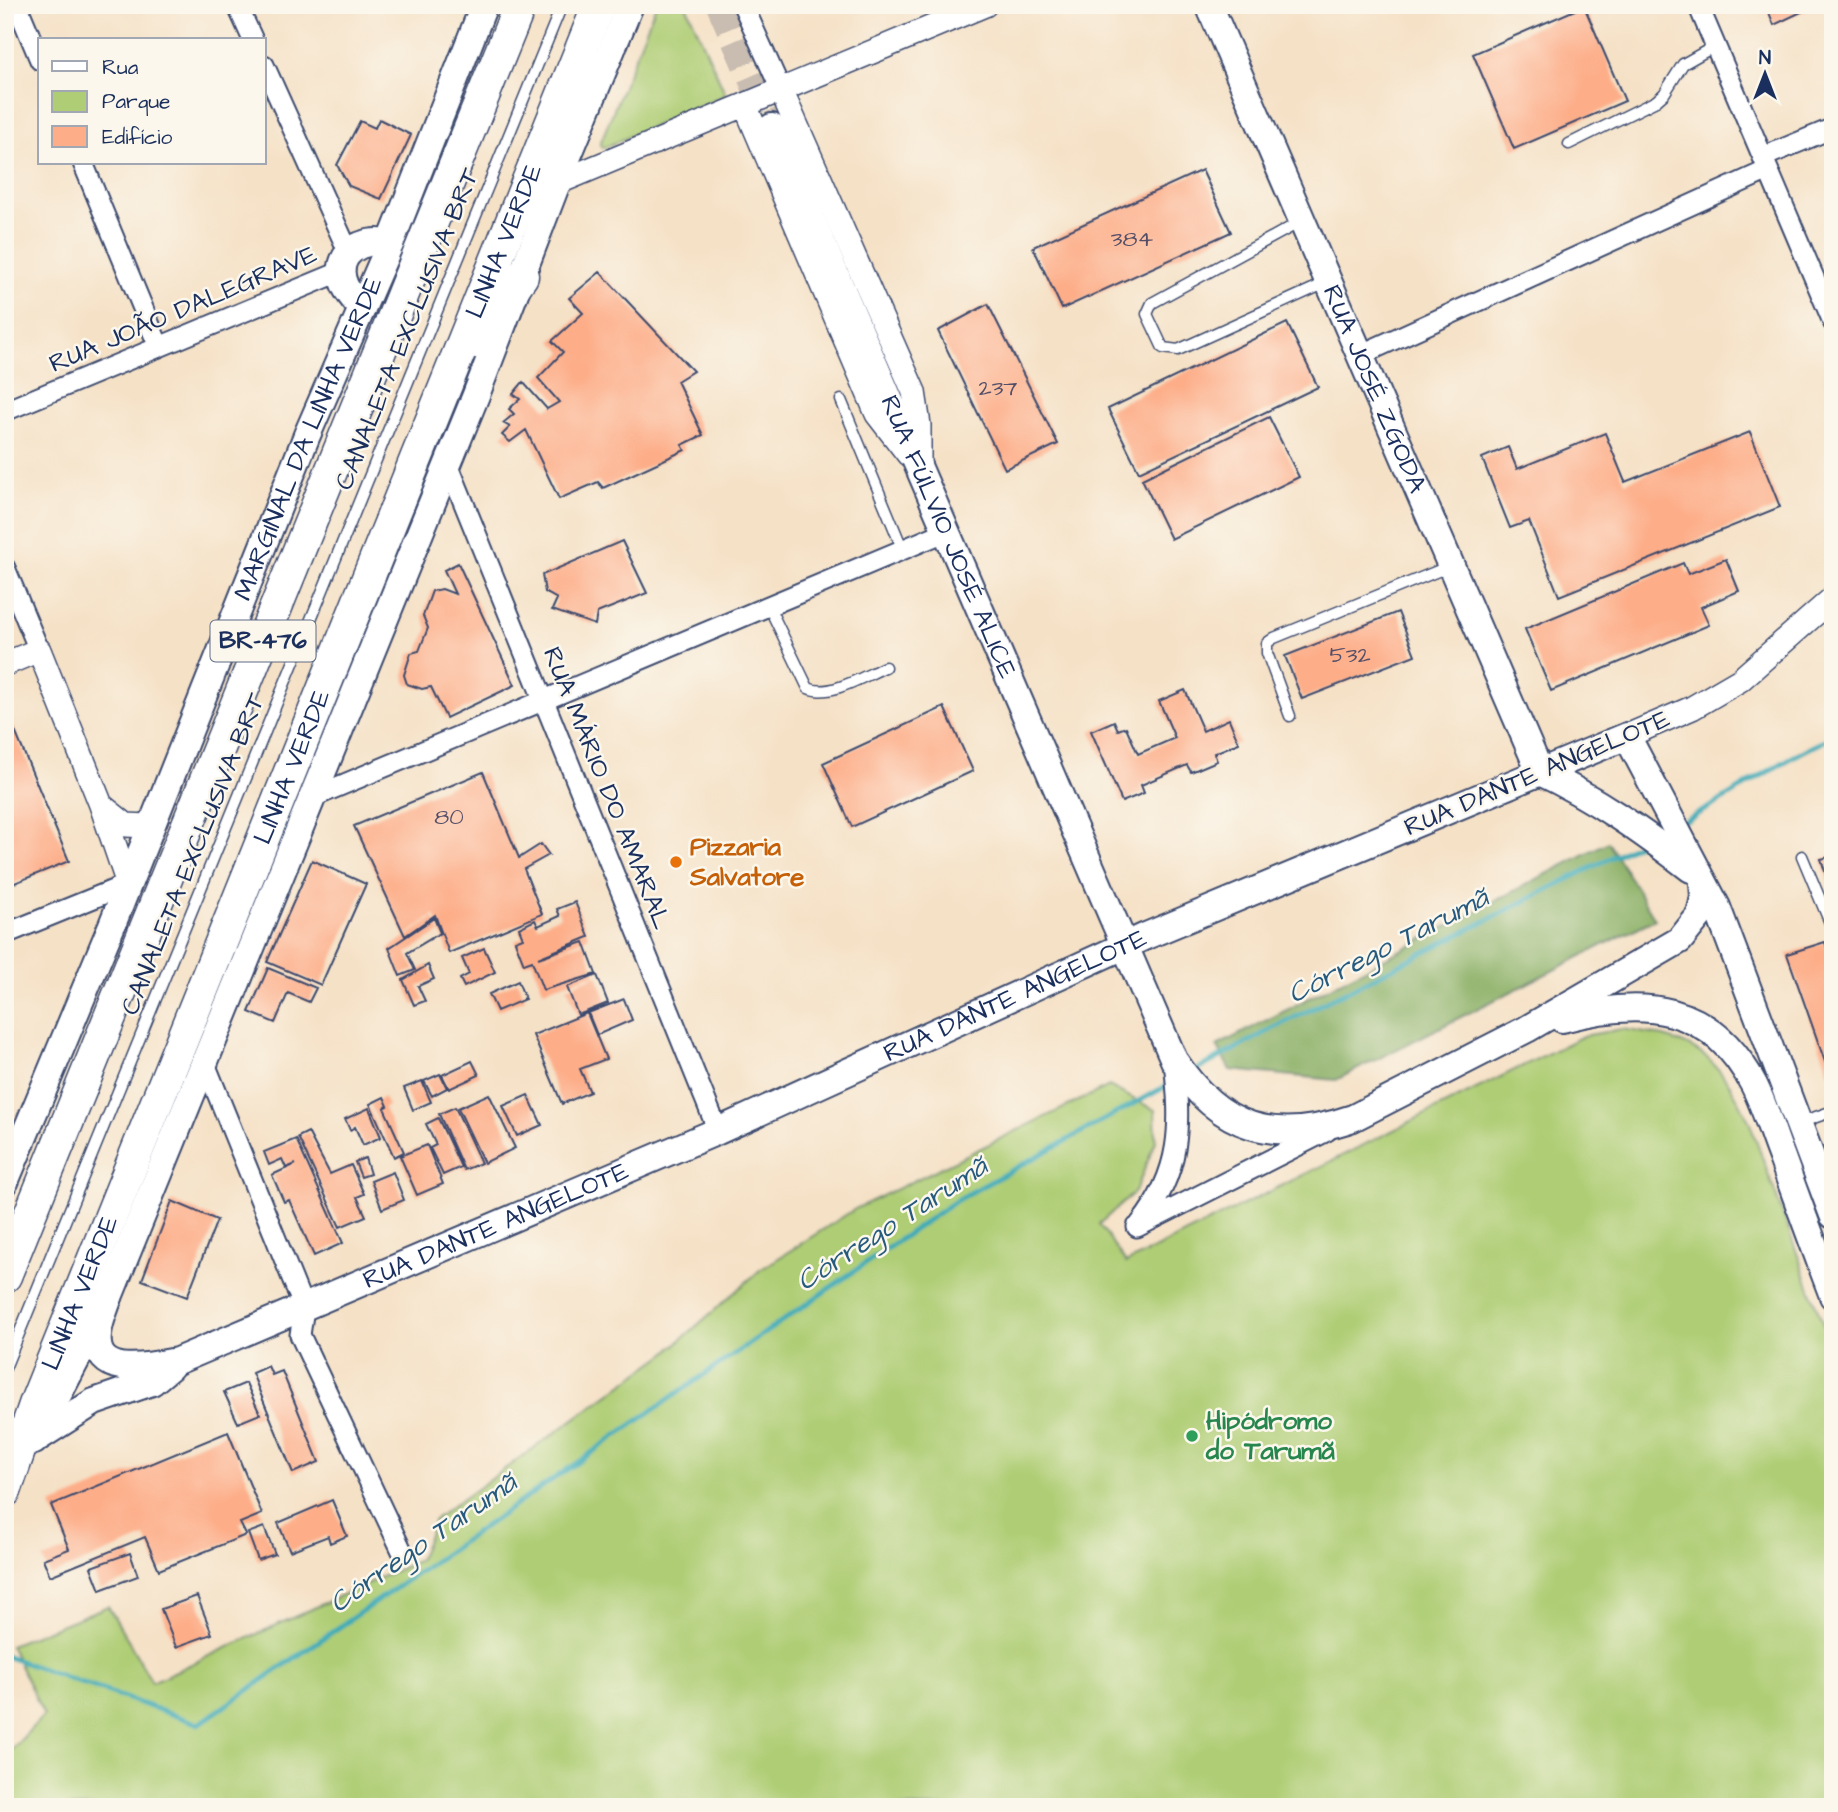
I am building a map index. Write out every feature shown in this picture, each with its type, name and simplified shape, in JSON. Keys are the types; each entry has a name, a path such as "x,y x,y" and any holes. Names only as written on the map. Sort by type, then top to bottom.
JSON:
{"highway":[{"name":"BR-476","path":"5,1276 520,5"},
{"name":"LINHA VERDE","path":"5,1492 36,1402 599,5"},
{"path":"444,386 522,276"}],"main road":[{"name":"MARGINAL DA LINHA VERDE","path":"5,1182 112,925 149,826 307,435 390,244 484,5"},
{"path":"5,1492 109,1297 448,464 557,183 630,5"},
{"name":"RUA JOSÉ ZGODA","path":"1209,5 1540,772"},
{"name":"RUA FÚLVIO JOSÉ ALICE","path":"772,127 1174,1060 1185,1092 1222,1112 1261,1128 1302,1131 1353,1118 1527,1029"},
{"path":"362,309 344,284 345,261 369,242 390,244"},
{"path":"1628,736 1665,811 1675,848"},
{"name":"RUA DANTE ANGELOTE","path":"109,1297 98,1333 99,1348 107,1360 121,1367 133,1368 177,1361 718,1131 1124,946 1628,736"},
{"path":"1540,772 1580,791 1637,828 1675,848 1700,879 1728,933 1833,1214"},
{"path":"1527,1029 1680,940 1700,915 1704,897 1700,879"},
{"path":"1527,1029 1623,1006 1652,1007 1697,1023 1719,1038 1733,1052 1755,1087 1833,1296"},
{"name":"RUA DANTE ANGELOTE","path":"34,1440 94,1402 152,1382 177,1361"}],"street":[{"path":"17,5 38,55"},
{"path":"237,5 252,38"},
{"path":"743,5 914,392 919,425 919,467"},
{"path":"557,183 985,5"},
{"path":"1698,5 1833,322"},
{"path":"266,70 345,261"},
{"path":"745,105 877,414 919,467"},
{"path":"1360,355 1766,164 1833,128"},
{"path":"83,164 159,347"},
{"name":"RUA JOÃO DALEGRAVE","path":"5,411 159,347 345,261"},
{"name":"RUA MÁRIO DO AMARAL","path":"448,464 718,1131"},
{"path":"311,798 947,531"},
{"path":"5,568 102,805 128,884 5,934"},
{"name":"RUA DANTE ANGELOTE","path":"1628,736 1692,708 1740,681 1833,598"},
{"path":"5,664 39,650"},
{"path":"102,805 126,825 149,826"},
{"path":"77,905 102,915 112,925"},
{"path":"204,1061 304,1308 300,1335 402,1552"},
{"path":"1185,1092 1173,1165 1153,1208 1137,1227 1353,1118"}],"lane":[{"name":"CANALETA EXCLUSIVA BRT","path":"5,1368 562,5"},
{"path":"1569,144 1656,101 1664,94 1683,64 1715,46"},
{"path":"1303,221 1152,303 1147,314 1163,348 1178,350 1328,282"},
{"path":"841,400 903,550"},
{"path":"1290,716 1267,653 1267,643 1451,566"},
{"path":"769,607 808,688 816,692 827,690 885,667"},
{"path":"1802,856 1833,930"},
{"path":"1799,1124 1833,1111"}],"green space":[{"path":"656,5 686,5 726,95 603,148 600,144"},
{"path":"1608,842 1655,919 1336,1080 1230,1070 1217,1046"},
{"name":"Hipódromo do Tarumã","path":"1622,1029 1669,1038 1686,1045 1714,1065 1726,1079 1749,1121 1833,1352 1833,1807 12,1807 5,1779 5,1757 44,1715 10,1645 108,1606 152,1682 419,1560 435,1519 666,1353 760,1270 855,1209 1109,1086 1155,1110 1156,1141 1135,1192 1099,1224 1126,1263 1583,1036"}],"building":[{"path":"1766,5 1816,5 1774,25"},
{"path":"1584,6 1625,101 1514,149 1473,54"},
{"path":"379,119 411,135 381,199 349,186 337,165 360,121 375,128"},
{"path":"1202,170 1231,232 1062,309 1033,247"},
{"path":"600,272 693,371 677,381 703,435 682,445 685,450 603,488 598,482 559,499 526,430 510,442 502,435 510,427 503,423 514,414 509,409 520,399 513,394 523,382 547,409 559,402 538,378 563,352 552,341 583,313 569,298"},
{"path":"988,304 1058,444 1005,469 938,331"},
{"path":"1287,323 1318,387 1139,472 1108,409"},
{"path":"1269,417 1299,477 1171,539 1142,479"},
{"path":"1750,432 1780,507 1559,596 1529,521 1510,528 1482,458 1508,447 1517,469 1605,433 1625,482"},
{"path":"622,541 647,593 597,613 595,625 552,610 557,599 545,592 542,575"},
{"path":"1726,559 1739,591 1701,607 1709,625 1551,691 1525,629 1683,563 1688,574"},
{"path":"458,563 515,685 446,718 431,687 422,689 407,684 404,675 411,653 419,651 428,628 423,616 432,591 442,589 455,594 444,570"},
{"path":"1398,612 1415,655 1302,699 1285,656"},
{"path":"1185,690 1203,731 1229,719 1239,743 1214,753 1217,761 1191,772 1187,765 1141,785 1144,793 1122,802 1091,731 1114,721 1118,730 1126,727 1138,754 1175,738 1159,701"},
{"path":"5,707 69,861 5,887"},
{"path":"944,707 973,771 852,827 823,763"},
{"path":"483,772 519,858 541,844 549,855 524,869 542,914 449,953 435,915 405,936 354,826"},
{"path":"1833,856 1833,894 1832,894 1821,859"},
{"path":"312,860 366,884 321,985 267,962"},
{"path":"575,902 589,937 538,958 584,942 596,974 543,990 532,961 524,964 515,941 523,938 519,928 535,920 538,926 560,916 557,909"},
{"path":"434,918 440,933 407,953 415,970 400,976 389,948"},
{"path":"1825,942 1833,964 1833,1072 1829,1073 1787,954"},
{"path":"484,948 495,972 464,987 460,979 469,974 462,958"},
{"path":"428,965 434,979 418,986 425,1001 414,1005 403,980"},
{"path":"268,968 316,988 309,1002 288,993 275,1023 249,1012"},
{"path":"597,975 608,1003 578,1015 567,987"},
{"path":"518,981 525,999 497,1011 489,994"},
{"path":"624,999 632,1020 597,1035 588,1013"},
{"path":"587,1013 606,1059 580,1069 590,1092 562,1104 533,1035"},
{"path":"472,1061 479,1075 449,1089 442,1075"},
{"path":"440,1074 447,1088 432,1096 424,1081"},
{"path":"422,1081 431,1102 413,1110 404,1088"},
{"path":"489,1094 515,1148 484,1163 458,1108"},
{"path":"528,1095 542,1125 517,1136 503,1106"},
{"path":"384,1097 388,1106 384,1108 404,1152 394,1157 370,1104"},
{"path":"455,1107 481,1163 464,1170 439,1114"},
{"path":"369,1108 381,1137 363,1145 355,1127 350,1130 345,1119"},
{"path":"438,1118 461,1167 443,1175 430,1148 436,1145 426,1124"},
{"path":"308,1132 330,1174 351,1165 364,1194 357,1197 366,1216 340,1227 298,1137"},
{"path":"296,1139 343,1243 314,1256 289,1200 284,1202 272,1175 296,1164 286,1168 282,1159 269,1165 264,1152"},
{"path":"427,1145 443,1184 417,1195 400,1156"},
{"path":"365,1158 370,1174 361,1177 355,1162"},
{"path":"393,1172 404,1200 382,1209 371,1181"},
{"path":"172,1201 217,1220 187,1297 142,1280"},
{"path":"268,1366 272,1375 282,1371 319,1462 293,1473 252,1373"},
{"path":"246,1383 260,1414 238,1423 224,1392"},
{"path":"228,1432 262,1514 240,1523 246,1535 159,1570 145,1537 50,1576 43,1559 69,1549 51,1505"},
{"path":"332,1500 347,1536 330,1543 328,1536 290,1551 278,1523"},
{"path":"264,1527 275,1554 258,1560 248,1533"},
{"path":"130,1553 138,1576 100,1590 91,1567"},
{"path":"197,1596 212,1634 176,1647 161,1609"}],"waterway":[{"name":"Córrego Tarumã","path":"1680,823 1794,756 1833,737"},
{"name":"Córrego Tarumã","path":"1191,1073 1276,1027 1640,843"},
{"name":"Córrego Tarumã","path":"5,1656 199,1724 957,1200 1170,1084"}],"tunnel":[{"path":"719,5 772,127"}],"place":[{"name":"Pizzaria Salvatore","path":"676,862"},
{"name":"Hipódromo do Tarumã","path":"1192,1436"}]}
